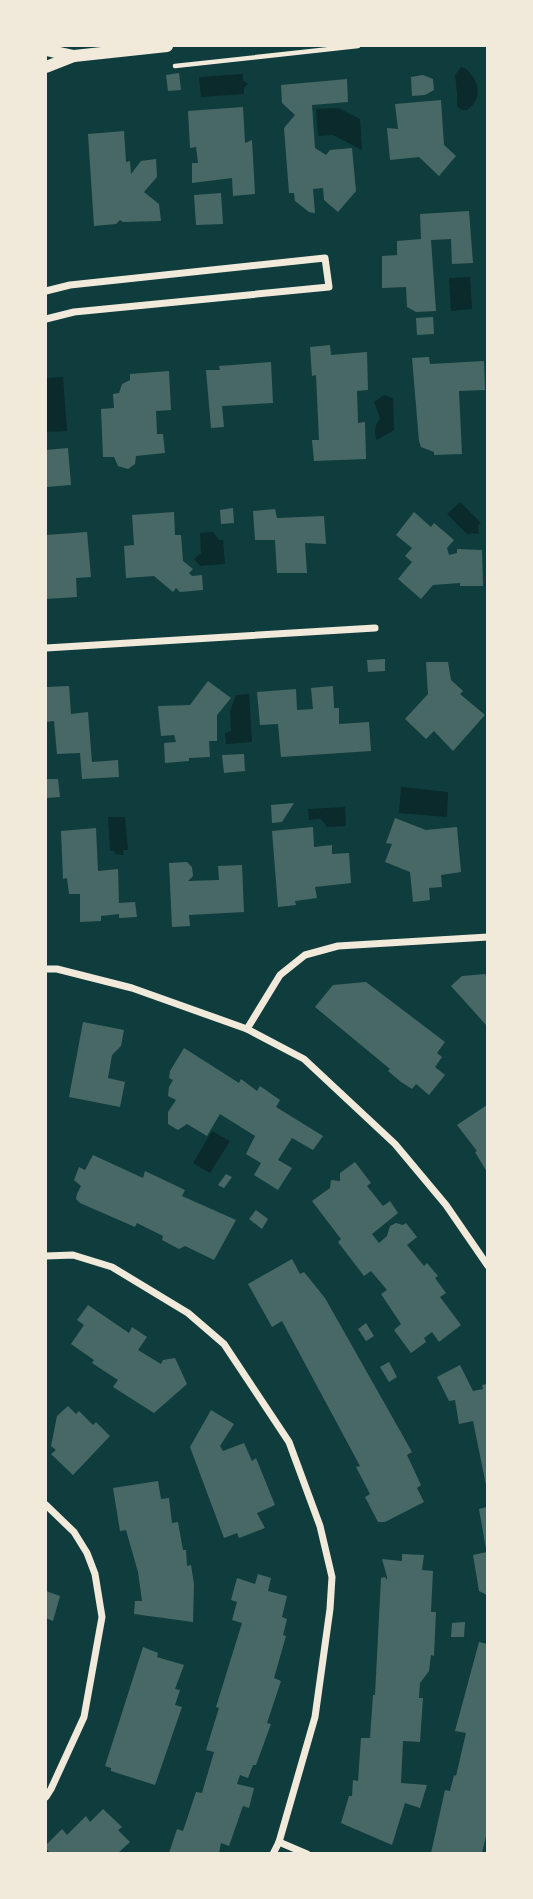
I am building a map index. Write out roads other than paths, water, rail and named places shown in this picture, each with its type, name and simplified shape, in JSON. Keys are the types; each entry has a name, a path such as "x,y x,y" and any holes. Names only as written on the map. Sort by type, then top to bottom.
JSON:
{"street":[{"path":"46,67 74,56 167,46"},
{"path":"46,50 74,56"},
{"path":"46,291 70,285 326,258 329,286 74,312 46,319"},
{"path":"46,648 375,628"},
{"path":"247,1029 280,975 305,955 338,946 488,937"},
{"path":"46,969 132,988 247,1029 304,1059 396,1144 446,1205 488,1266"},
{"path":"46,1256 74,1255 113,1267 188,1313 224,1344 289,1442 320,1526 332,1577 315,1717 279,1842 273,1853"},
{"path":"46,1505 74,1532 87,1552 95,1574 103,1618 84,1717 46,1797"},
{"path":"279,1842 307,1853"}],"water":[{"path":"461,67 474,78 478,89 476,100 467,110 461,110 457,106 455,75"},
{"path":"243,74 243,80 248,84 244,88 244,94 201,97 199,77"},
{"path":"338,108 360,119 362,150 333,135 318,136 316,109"},
{"path":"470,277 472,309 451,311 449,278"},
{"path":"63,377 67,431 46,432 46,378"},
{"path":"384,395 393,398 394,430 377,440 375,429 380,418 374,402"},
{"path":"460,502 481,523 478,526 479,534 468,535 447,514"},
{"path":"213,532 219,540 223,540 225,564 200,566 194,559 201,553 200,533"},
{"path":"249,694 252,742 226,744 225,733 231,731 230,711 236,695"},
{"path":"401,787 448,792 447,817 399,813"},
{"path":"345,807 346,826 327,827 321,819 309,820 308,809"},
{"path":"108,817 125,817 128,850 123,850 124,855 110,851"},
{"path":"212,1131 230,1141 210,1173 193,1163"}]}
